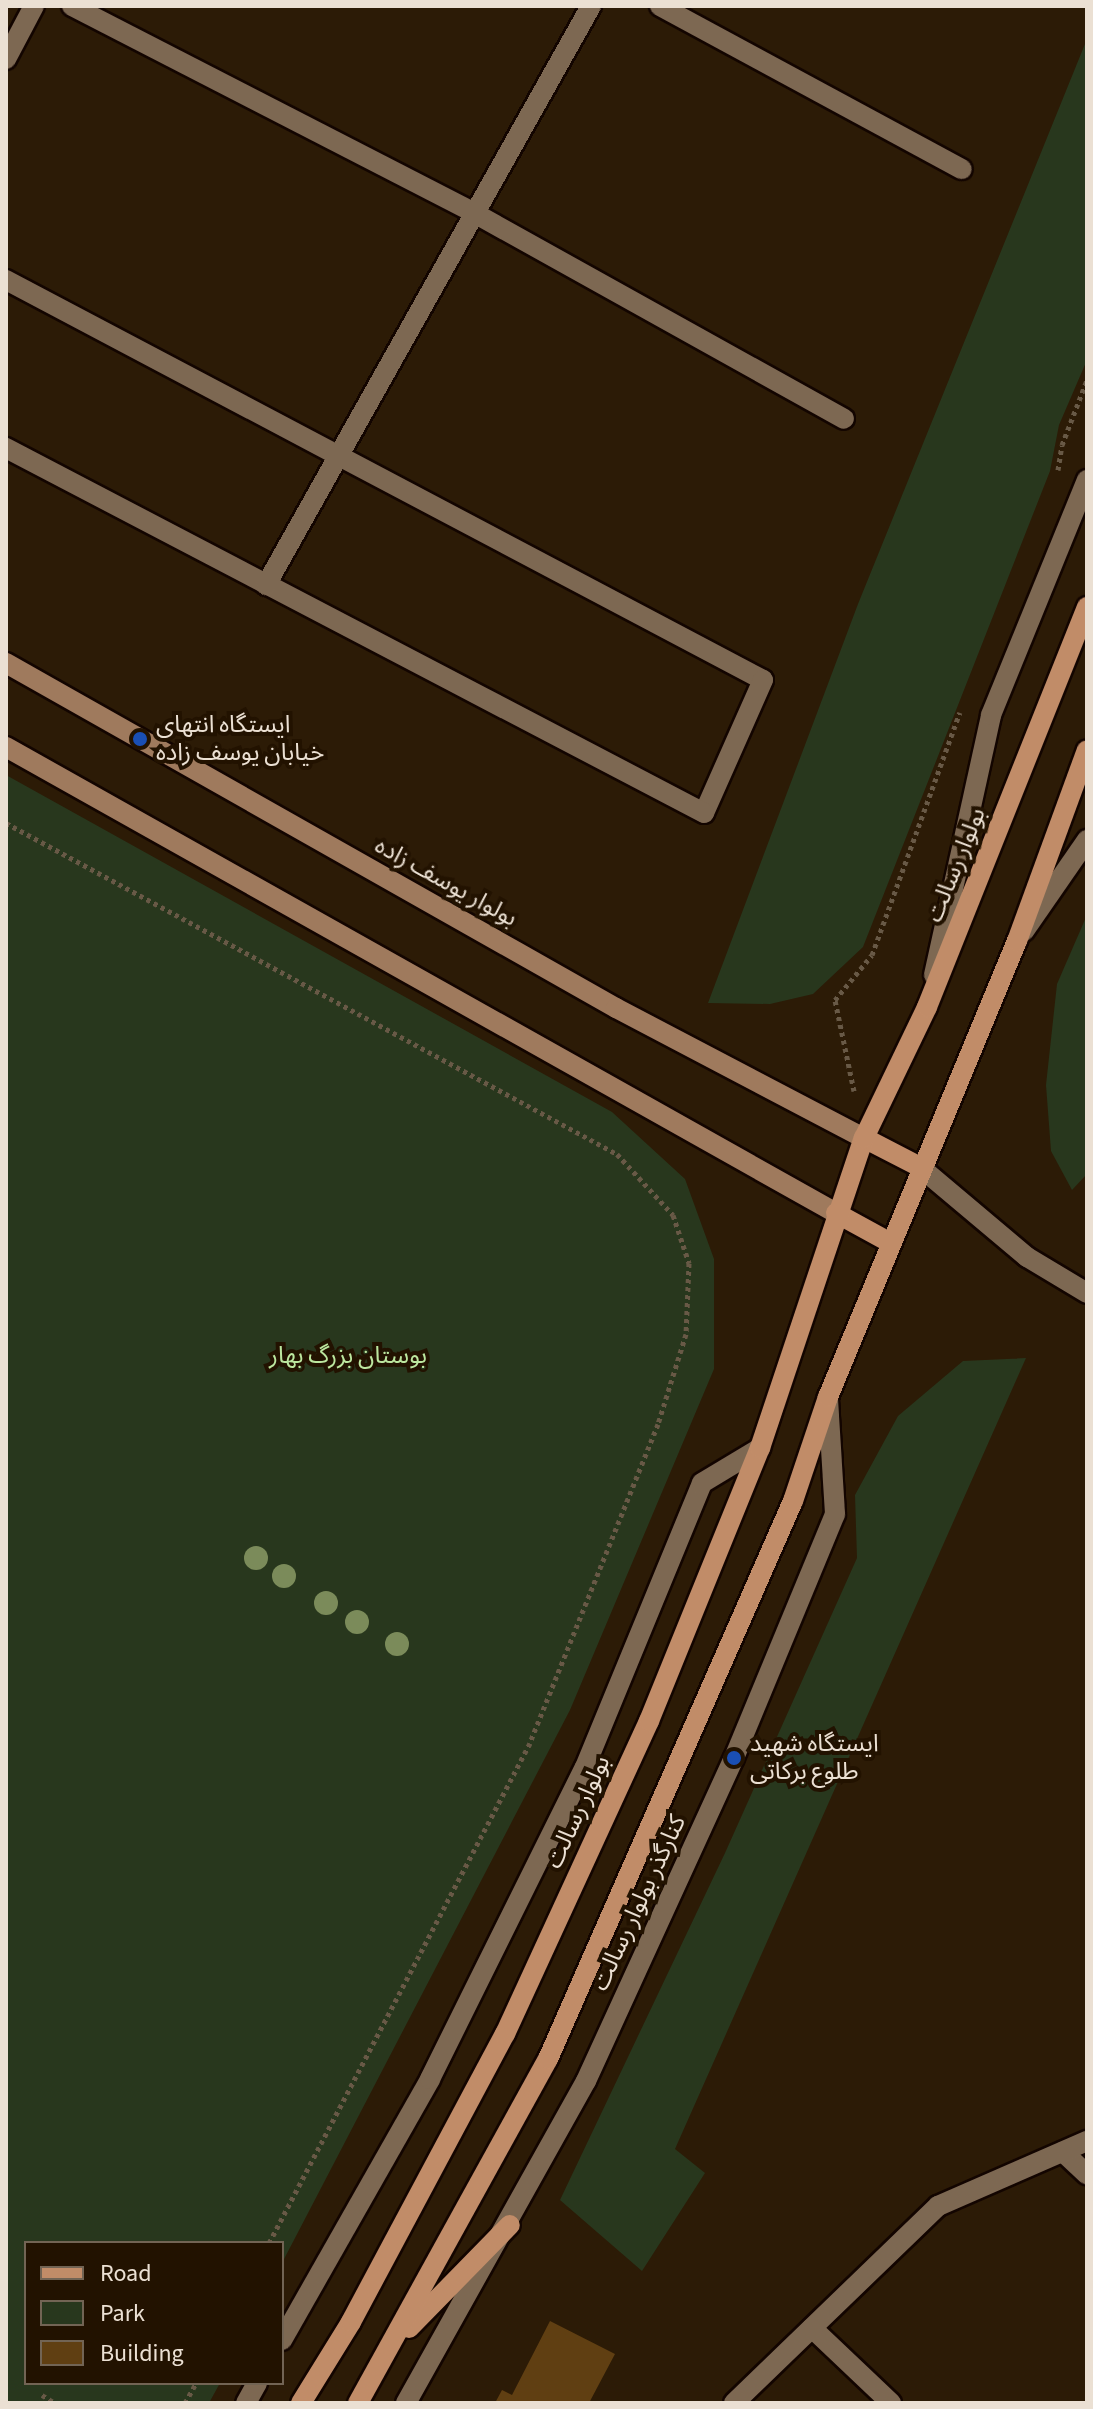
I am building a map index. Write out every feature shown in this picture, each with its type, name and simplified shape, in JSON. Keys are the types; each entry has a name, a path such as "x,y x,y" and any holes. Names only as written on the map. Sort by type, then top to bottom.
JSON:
{"main road":[{"name":"بولوار رسالت","path":"301,2403 351,2322 505,2034 649,1721 760,1448 836,1213 864,1138 927,1007 1087,607"},
{"name":"بولوار یوسف زاده","path":"6,663 616,1008 864,1138"},
{"path":"6,747 891,1243"},
{"path":"358,2403 393,2345 548,2059 793,1501 828,1397 920,1167 1017,941 1087,750"},
{"path":"864,1138 920,1167"},
{"path":"393,2345 510,2225"}],"street":[{"path":"6,59 34,6"},
{"path":"72,6 476,214 844,419"},
{"path":"266,585 342,458 591,6"},
{"path":"660,6 962,169"},
{"path":"6,280 763,680 704,813 6,448"},
{"path":"927,1007 991,715 1087,480"},
{"path":"1017,941 1087,840"},
{"path":"920,1167 1027,1257 1087,1293"},
{"name":"کنارگذر بولوار رسالت","path":"406,2403 510,2225 593,2067 734,1758 835,1514 828,1397"},
{"path":"284,2336 430,2079 585,1767 702,1483 760,1448"},
{"path":"734,2403 938,2206 1087,2141"},
{"path":"1063,2152 1087,2174"},
{"path":"812,2328 891,2403"},
{"path":"246,2403 256,2385"}],"path":[{"path":"1056,484 1062,445 1087,380"},
{"path":"864,1138 835,1000 872,955 961,709"},
{"path":"6,823 617,1154 673,1215 689,1263 686,1334 658,1424 530,1743 270,2241"},
{"path":"185,2403 195,2385"},
{"path":"42,2395 55,2403"}],"green space":[{"path":"1087,39 1087,360 1059,425 1050,471 863,947 813,994 770,1004 708,1003 858,604"},
{"name":"بوستان بزرگ بهار","path":"6,775 612,1112 685,1179 714,1259 714,1369 570,1710 284,2259 284,2241 24,2241 24,2385 219,2385 209,2403 6,2403"},
{"path":"1087,915 1087,1174 1072,1190 1051,1151 1046,1085 1057,984"},
{"path":"1026,1358 675,2149 705,2173 642,2271 560,2200 725,1853 857,1558 855,1495 898,1416 963,1361"}],"building":[{"path":"550,2321 615,2354 589,2403 495,2403 502,2390 512,2395"}],"place":[{"name":"ایستگاه انتهای خیابان یوسف زاده","path":"140,739"},
{"name":"ایستگاه شهید طلوع برکاتی","path":"734,1758"}]}
